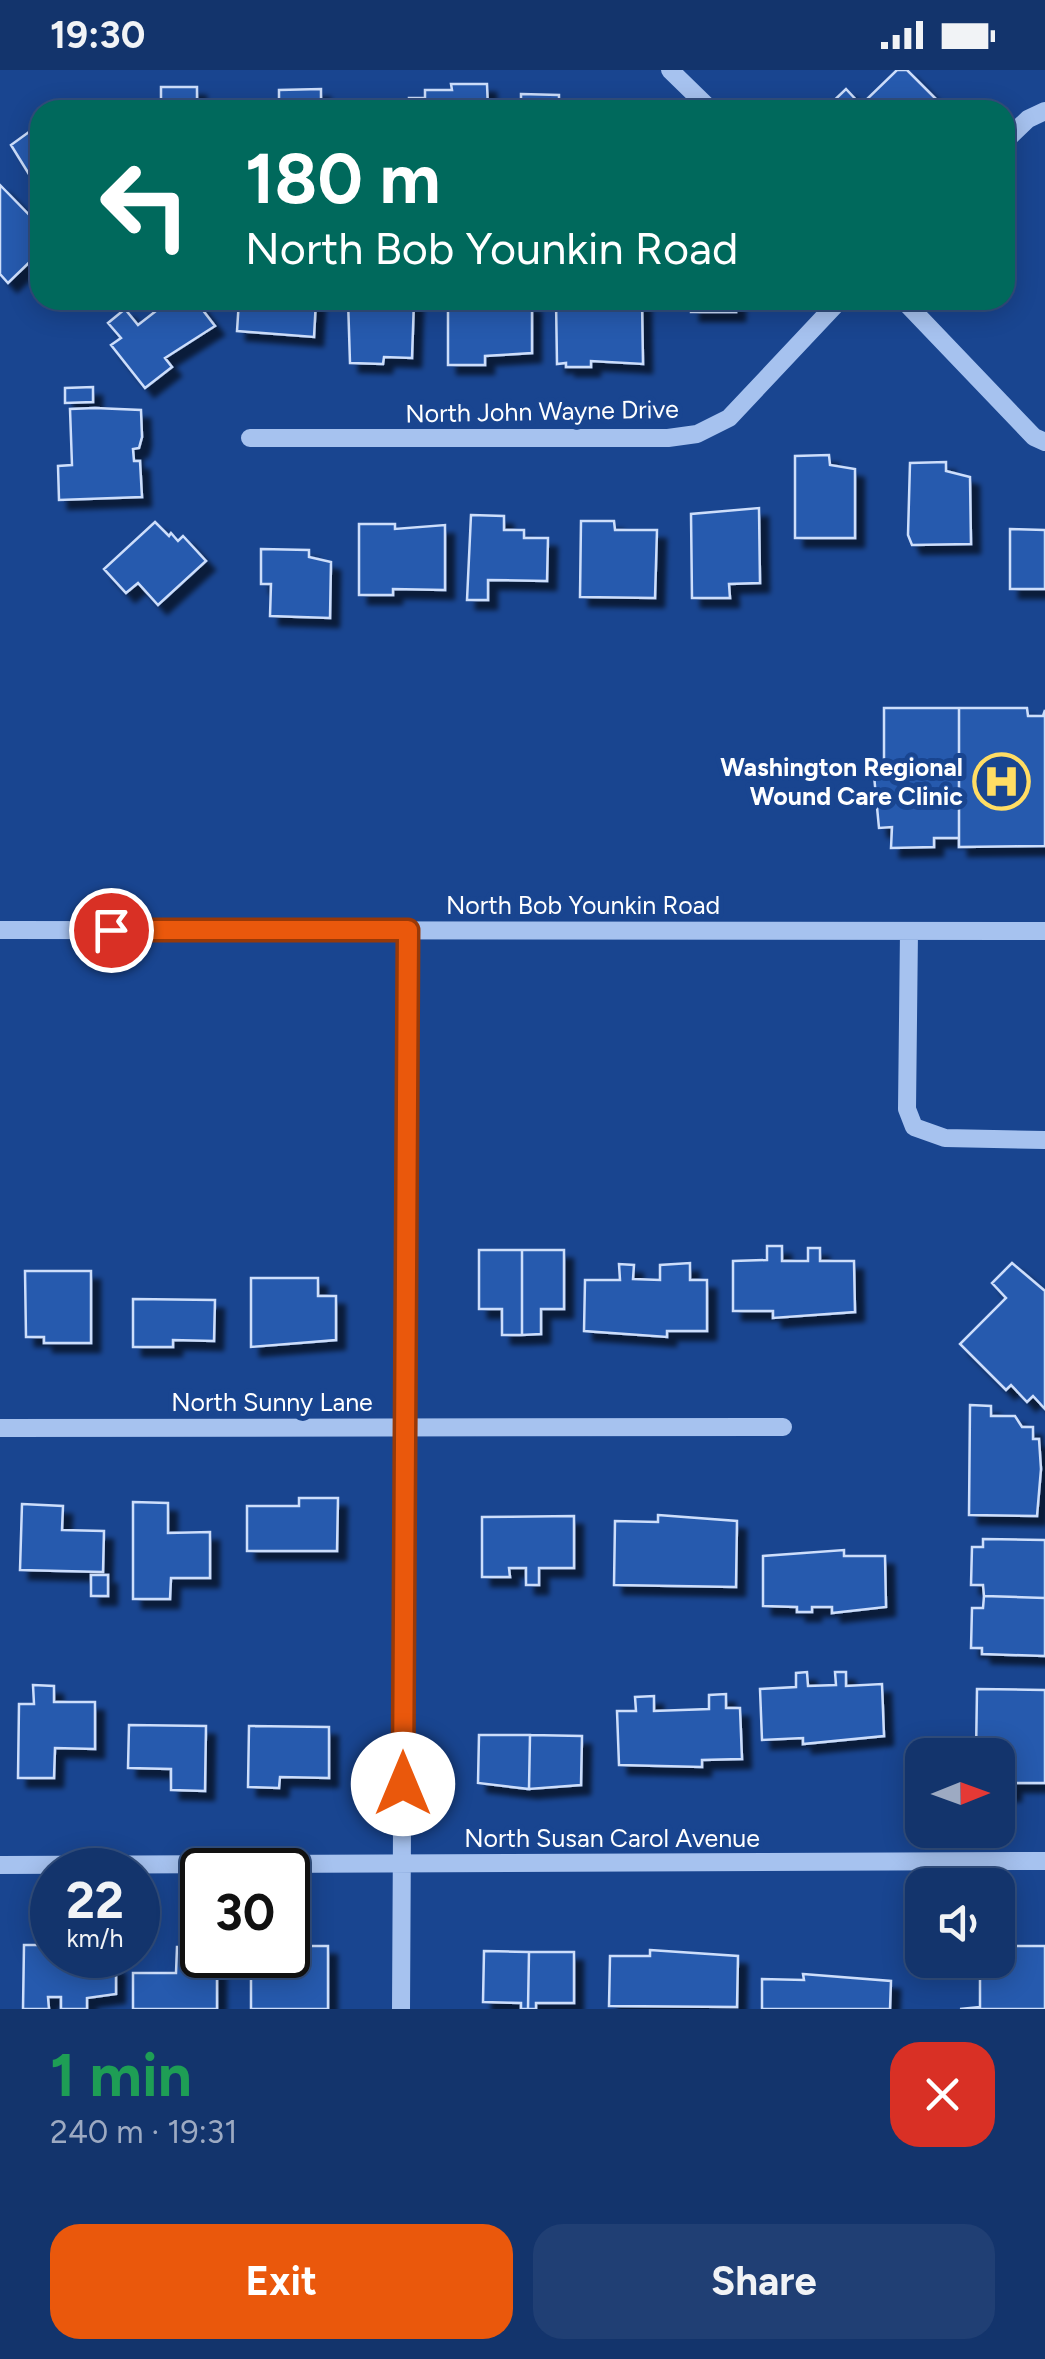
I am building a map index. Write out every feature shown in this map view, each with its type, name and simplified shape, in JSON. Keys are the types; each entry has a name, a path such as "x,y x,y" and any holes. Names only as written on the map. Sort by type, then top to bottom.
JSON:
{"street":[{"path":"670,70 701,100"},
{"path":"1015,131 1045,111"},
{"name":"North John Wayne Drive","path":"250,438 668,438 697,434 728,418 831,310"},
{"path":"912,310 1034,438 1045,442"},
{"name":"North Bob Younkin Road","path":"0,930 1045,931"},
{"path":"401,2009 408,930"},
{"path":"908,931 908,1109 914,1127 945,1138 1045,1140"},
{"name":"North Sunny Lane","path":"0,1428 784,1427"},
{"name":"North Susan Carol Avenue","path":"0,1865 1045,1861"}],"building":[{"path":"897,70 907,70 936,99 935,100 866,100"},
{"path":"451,84 487,84 488,100 409,100 425,98 425,90 452,90"},
{"path":"161,87 197,87 197,100 161,100"},
{"path":"321,89 321,100 279,100 279,90"},
{"path":"846,89 856,100 834,100"},
{"path":"521,94 559,95 559,100 521,100"},
{"path":"30,131 30,176 11,145"},
{"path":"0,185 30,216 30,262 8,283 0,274"},
{"path":"126,310 138,325 157,310 203,310 215,326 165,358 172,367 145,388 111,345 121,338 108,323"},
{"path":"238,310 315,310 314,337 237,331"},
{"path":"348,310 414,310 412,358 384,357 383,364 350,363"},
{"path":"448,310 532,310 532,353 485,356 485,365 448,365"},
{"path":"556,310 642,310 643,364 557,364"},
{"path":"691,310 736,310 736,312"},
{"path":"93,387 93,402 65,403 65,388"},
{"path":"70,409 141,410 142,437 139,448 133,449 134,461 140,461 142,497 59,500 58,466 72,465"},
{"path":"829,455 830,465 855,469 855,538 795,538 795,456"},
{"path":"946,462 946,471 970,477 971,544 912,545 908,535 910,463"},
{"path":"759,508 760,583 729,584 730,598 692,598 691,514"},
{"path":"471,515 504,516 504,530 524,530 524,538 548,538 547,581 488,580 488,600 467,600"},
{"path":"581,521 614,521 615,530 657,530 655,598 580,597"},
{"path":"155,522 178,541 183,536 206,561 158,605 138,583 126,593 104,569"},
{"path":"359,524 395,524 395,529 445,525 445,590 393,589 393,595 359,595"},
{"path":"1010,529 1045,530 1045,589 1010,589"},
{"path":"261,549 309,550 309,557 331,562 330,618 270,616 271,584 261,584"},
{"path":"884,708 959,708 959,838 934,838 934,847 891,848 892,827 879,828 873,765 884,765"},
{"name":"Washington Regional Wound Care Clinic","path":"959,708 1027,708 1028,716 1043,716 1045,710 1045,846 959,847"},
{"path":"767,1246 782,1246 782,1261 808,1261 808,1248 820,1248 820,1261 854,1261 855,1312 773,1318 773,1311 733,1311 733,1261 767,1260"},
{"path":"479,1250 522,1250 522,1335 502,1335 502,1309 479,1309"},
{"path":"522,1250 564,1250 564,1309 541,1309 541,1334 522,1335"},
{"path":"690,1263 690,1280 707,1280 707,1331 667,1331 667,1337 584,1331 585,1280 620,1280 619,1264 634,1265 633,1279 660,1280 660,1265"},
{"path":"1012,1263 1045,1291 1045,1409 1033,1396 1027,1402 1011,1385 1006,1390 960,1344 1006,1298 992,1283"},
{"path":"25,1271 91,1271 91,1343 44,1343 44,1337 26,1337"},
{"path":"251,1278 318,1278 318,1296 336,1296 336,1340 251,1347"},
{"path":"133,1299 215,1300 214,1341 173,1340 173,1347 133,1347"},
{"path":"970,1405 991,1406 991,1416 1015,1416 1022,1427 1033,1427 1033,1439 1039,1439 1041,1469 1037,1516 969,1515"},
{"path":"299,1498 338,1498 337,1551 247,1551 247,1506 299,1506"},
{"path":"133,1502 168,1503 168,1533 210,1532 210,1578 171,1578 170,1599 133,1599"},
{"path":"22,1504 63,1506 62,1530 104,1531 103,1572 20,1570"},
{"path":"658,1515 737,1521 736,1587 614,1585 615,1521 658,1522"},
{"path":"574,1516 574,1568 539,1568 539,1585 526,1585 526,1568 509,1568 510,1577 482,1577 482,1517"},
{"path":"983,1539 1045,1540 1045,1598 984,1596 983,1585 971,1585 972,1547 983,1547"},
{"path":"844,1550 844,1556 885,1556 886,1607 832,1613 832,1607 797,1612 797,1607 763,1606 763,1556"},
{"path":"91,1575 108,1575 108,1596 91,1596"},
{"path":"984,1596 1045,1598 1045,1656 982,1654 982,1648 971,1648 972,1608 983,1608"},
{"path":"807,1672 808,1686 836,1685 835,1672 846,1672 846,1686 882,1684 884,1736 803,1744 803,1738 762,1740 760,1689 796,1687 796,1673"},
{"path":"33,1685 54,1686 54,1702 95,1702 95,1749 55,1748 54,1778 18,1778 19,1704 34,1704"},
{"path":"977,1689 1045,1690 1045,1783 1015,1783 1015,1738 976,1738"},
{"path":"726,1694 726,1708 740,1708 742,1759 702,1760 702,1767 619,1765 617,1711 636,1711 635,1697 654,1696 654,1711 709,1709 709,1695"},
{"path":"129,1725 206,1726 205,1791 171,1790 171,1769 128,1768"},
{"path":"249,1726 329,1727 329,1778 280,1777 279,1788 248,1787"},
{"path":"479,1735 530,1735 529,1789 478,1783"},
{"path":"530,1735 582,1736 581,1785 529,1789"},
{"path":"24,1945 30,1945 30,1978 116,1978 116,1994 87,1998 87,2009 61,2009 61,1997 48,1997 49,2009 23,2009"},
{"path":"310,1946 328,1946 328,2009 251,2009 251,1978 310,1978"},
{"path":"1015,1946 1045,1946 1045,2009 960,2009 980,2007 980,1978 1015,1978"},
{"path":"180,1947 180,1978 217,1978 217,2009 133,2009 133,1978 160,1978 160,1973 176,1973"},
{"path":"650,1950 738,1956 737,2007 609,2006 610,1956 650,1956"},
{"path":"484,1951 529,1952 528,2009 521,2009 521,2003 483,2002"},
{"path":"529,1952 574,1952 574,2003 536,2003 536,2009 528,2009"},
{"path":"803,1974 891,1981 890,2009 762,2009 762,1979 804,1980"}],"place":[{"name":"Washington Regional Wound Care Clinic","path":"1002,781"}],"route":[{"path":"111,930 408,930 403,1784"}]}
